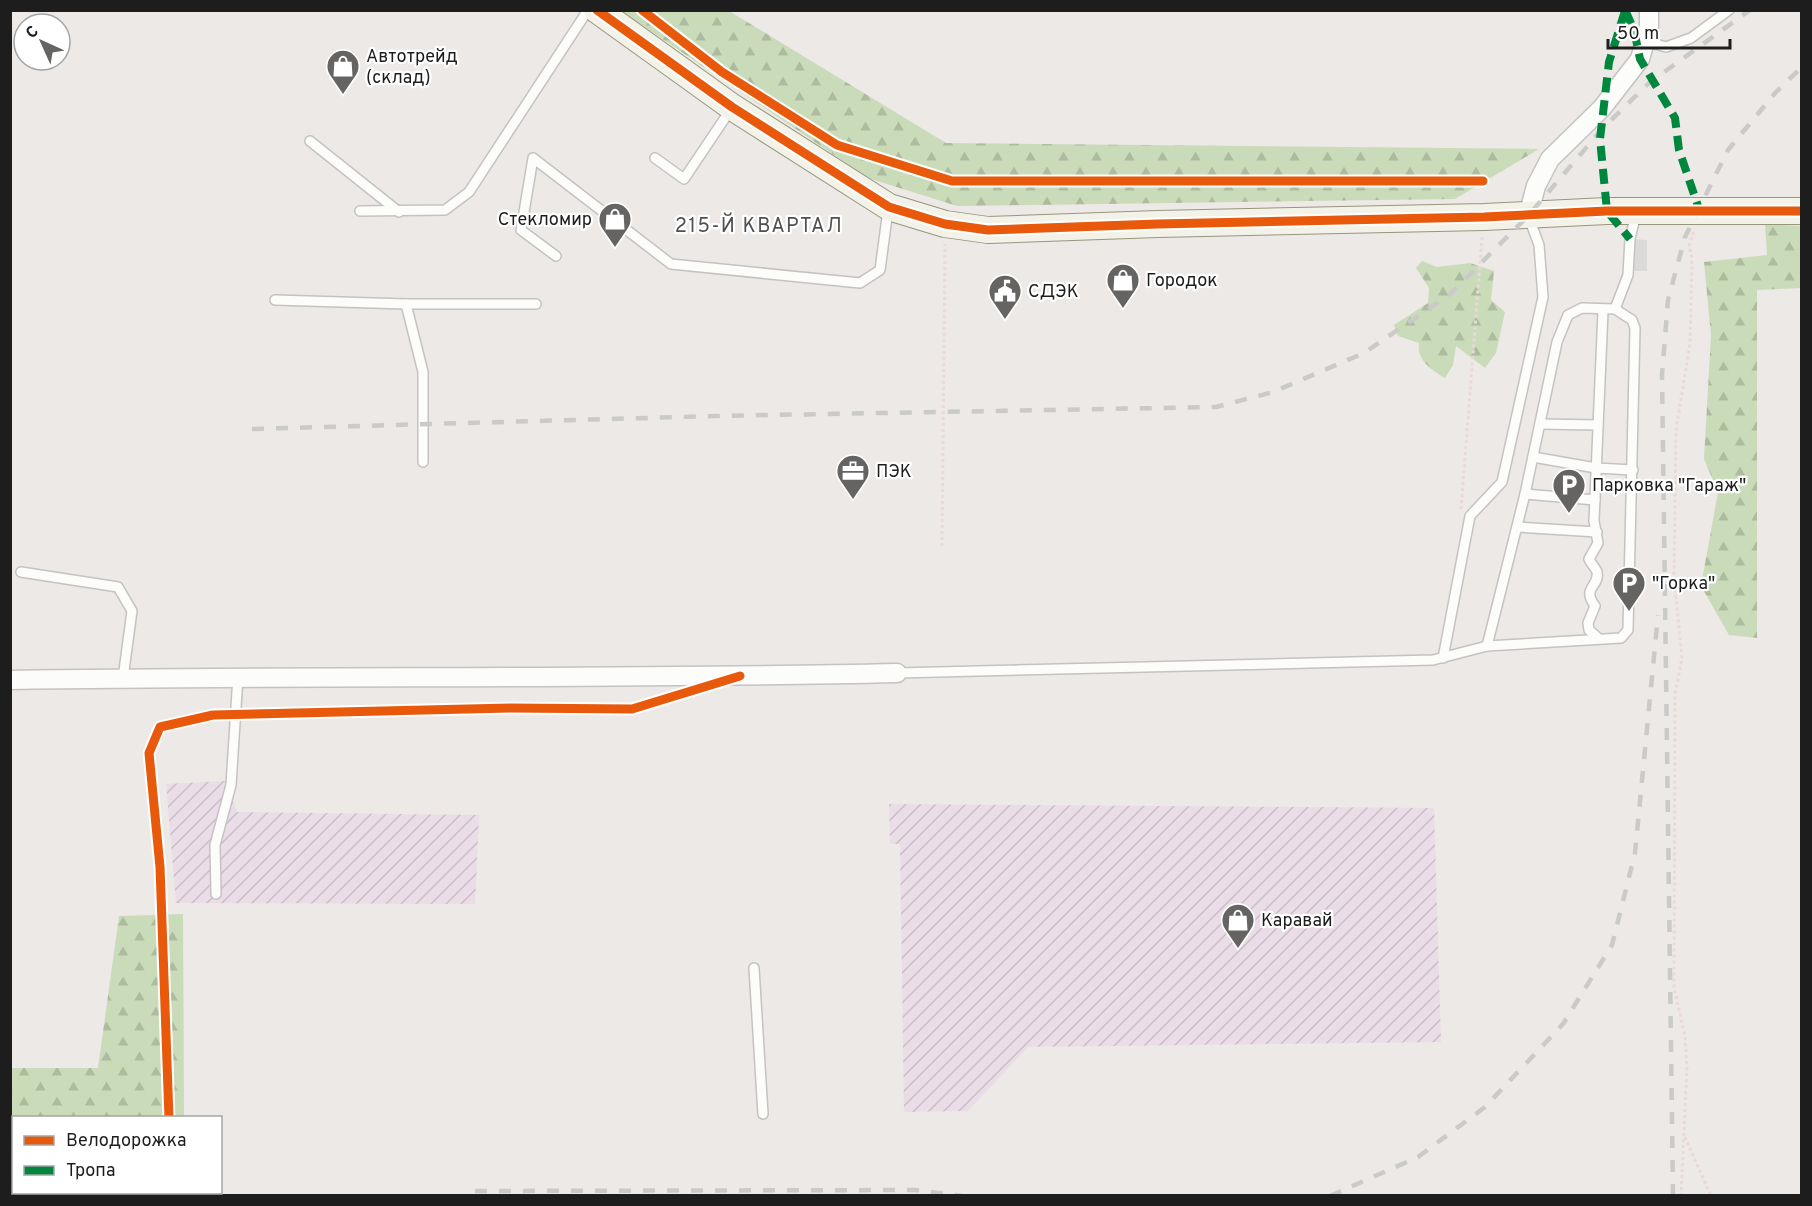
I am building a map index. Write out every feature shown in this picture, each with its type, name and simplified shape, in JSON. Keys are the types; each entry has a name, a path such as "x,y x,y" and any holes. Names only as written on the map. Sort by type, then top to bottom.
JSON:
{"street":[{"path":"597,10 732,107 889,207 945,224 988,230 1528,216 1637,210 1802,211"},
{"path":"1528,216 1536,186 1550,159 1602,108 1640,59 1649,10"},
{"path":"10,680 238,676 740,676 897,673"}],"lane":[{"path":"360,211 445,210 469,192 588,10"},
{"path":"1645,41 1666,47 1691,39 1729,10"},
{"path":"655,158 684,179 732,107"},
{"path":"309,141 399,212"},
{"path":"556,256 521,230 533,158 672,264 709,270 860,283 880,270 889,207"},
{"path":"1615,309 1628,275 1630,239 1637,210"},
{"path":"1443,658 1470,516 1502,482 1543,297 1539,245 1528,216"},
{"path":"275,300 406,304 536,304"},
{"path":"406,304 423,372 423,462"},
{"path":"897,673 1433,660 1487,646 1597,637 1621,638 1628,630 1635,328 1632,320 1615,309 1603,311 1582,308 1568,315 1557,342 1525,494 1487,646"},
{"path":"1597,637 1589,630 1588,623 1595,606 1589,598 1597,572 1589,559 1598,543 1594,520 1603,311"},
{"path":"1540,424 1598,425"},
{"path":"1533,457 1596,468 1633,470"},
{"path":"1525,494 1595,500"},
{"path":"1517,527 1597,532"},
{"path":"21,572 118,587 132,611 123,678"},
{"path":"216,894 215,845 231,784 238,676"},
{"path":"754,968 763,1114"}],"path":[{"path":"1681,1196 1687,1067 1685,1036 1674,987 1676,695 1682,658 1674,578 1676,430 1690,344 1692,258 1689,246 1690,237 1705,209"},
{"path":"1460,516 1484,217"},
{"path":"942,546 945,224"},
{"path":"1685,1137 1711,1196"}],"shaded area":[{"path":"1630,239 1647,240 1647,271 1630,271"},
{"path":"225,781 237,812 479,815 475,904 176,903 166,784"},
{"name":"Каравай","path":"889,804 1434,808 1441,1042 1028,1047 968,1111 904,1112 900,844 890,844"}],"green space":[{"path":"621,11 729,11 946,143 1539,149 1455,199 957,206 868,178"},
{"path":"1765,224 1801,226 1802,288 1757,290 1757,638 1729,635 1701,586 1718,492 1704,459 1711,335 1704,262 1767,255"},
{"path":"1422,261 1437,267 1470,263 1494,271 1491,300 1505,312 1496,353 1485,368 1456,346 1453,365 1445,378 1430,368 1422,359 1419,343 1398,336 1394,325 1428,303 1429,288 1416,268"},
{"path":"183,914 184,1116 12,1116 12,1194 185,1195 11,1195 11,1068 98,1068 119,916"}],"railway":[{"path":"252,429 715,416 1216,407 1273,392 1364,353 1449,295 1528,216 1603,128 1649,83 1750,10"},
{"path":"1673,1196 1662,375 1668,300 1685,237 1728,150 1776,92 1802,67"},
{"path":"1330,1196 1418,1157 1485,1107 1563,1024 1612,945 1635,853 1658,615"},
{"path":"475,1191 915,1190 962,1196"}],"marked path":[{"path":"1625,10 1634,30 1640,59 1675,118 1679,150 1699,209"},
{"path":"1625,11 1609,62 1600,139 1607,211 1630,239"}],"cycle path":[{"path":"597,10 732,107 889,207 945,224 988,230 1484,217 1607,211 1802,211"},
{"path":"642,10 722,72 837,145 952,181 1483,181"},
{"path":"169,1116 160,867 149,753 160,727 213,715 510,708 632,709 740,676"}],"place":[{"name":"Автотрейд (склад)","path":"343,95"},
{"name":"Стекломир","path":"615,248"},
{"name":"Городок","path":"1123,309"},
{"name":"СДЭК","path":"1005,320"},
{"name":"ПЭК","path":"853,500"},
{"name":"Парковка \"Гараж\"","path":"1569,514"},
{"name":"\"Горка\"","path":"1629,612"},
{"name":"Каравай","path":"1238,949"}],"district":[{"name":"215-Й КВАРТАЛ","path":"759,225"}]}
